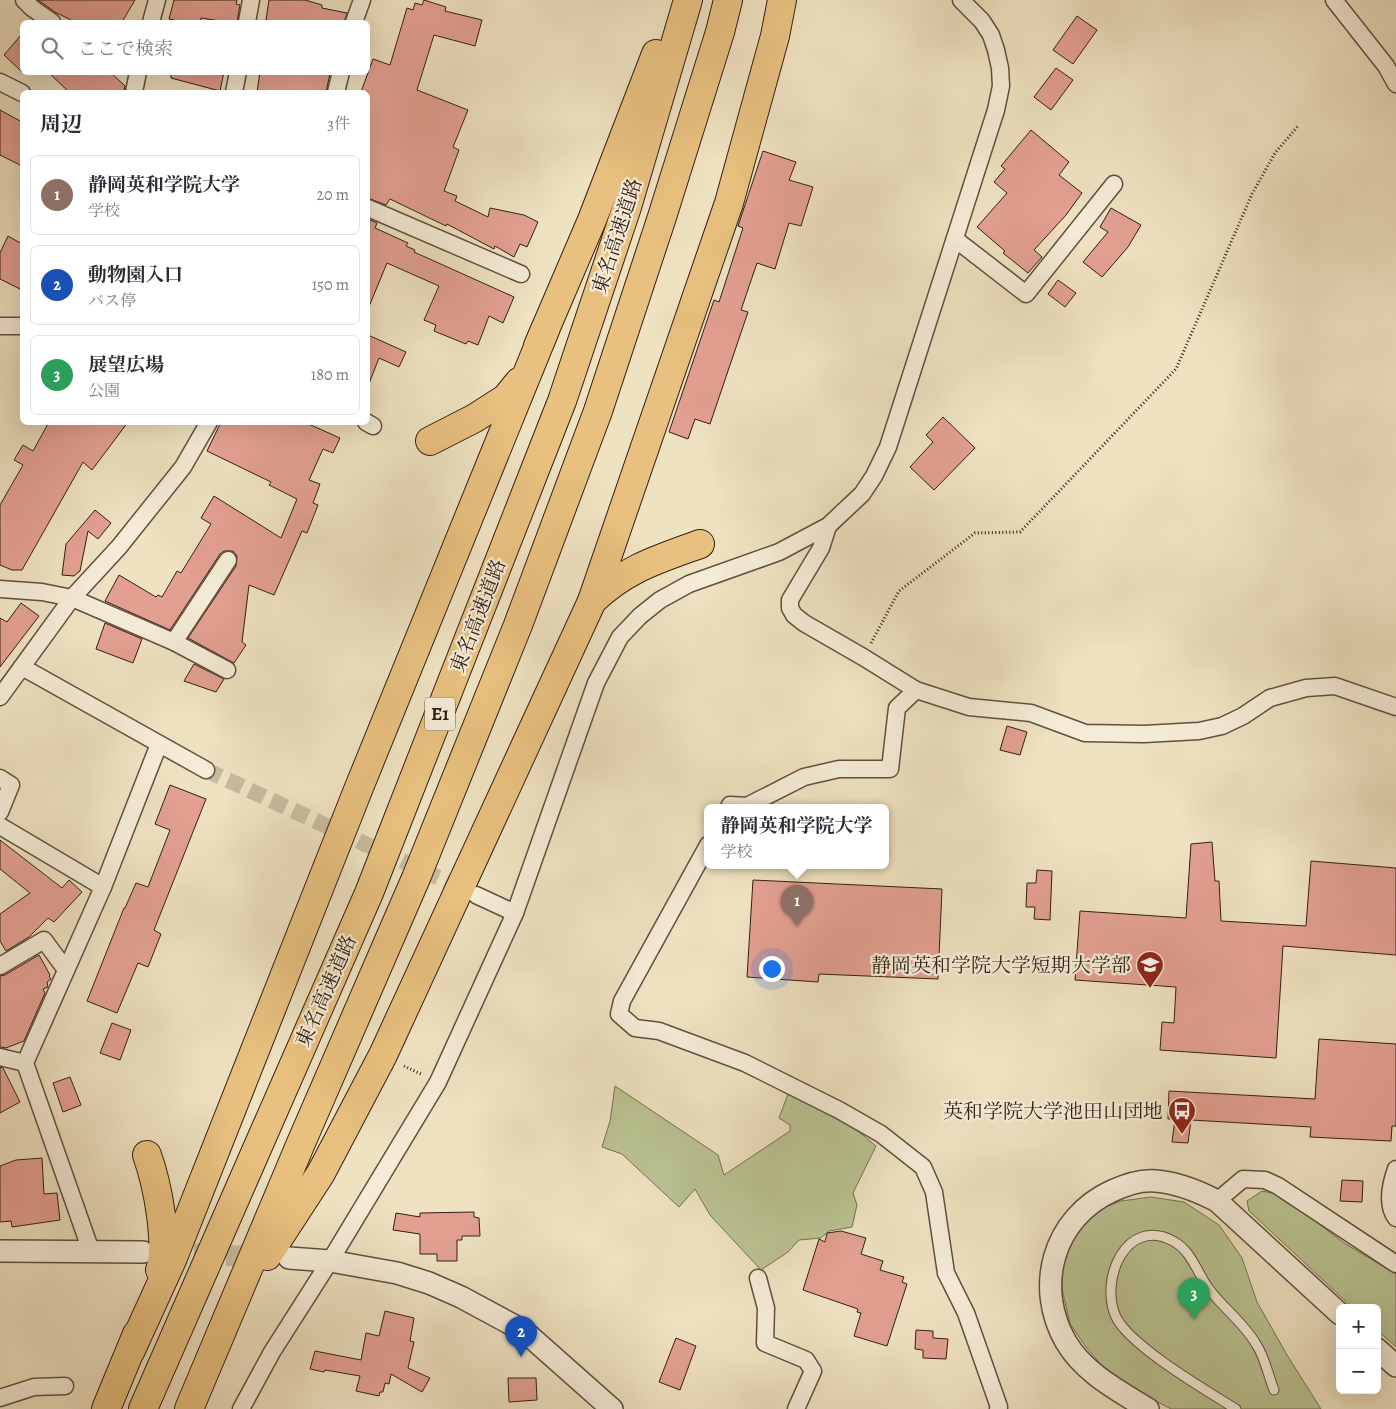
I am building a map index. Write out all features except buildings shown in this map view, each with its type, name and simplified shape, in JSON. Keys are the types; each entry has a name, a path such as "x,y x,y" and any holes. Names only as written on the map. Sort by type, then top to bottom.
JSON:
{"highway":[{"path":"106,1409 172,1260 358,790 545,330 592,220 675,0"},
{"name":"東名高速道路","path":"143,1409 369,893 562,401 627,207 688,0"},
{"name":"東名高速道路","path":"190,1409 301,1143 416,878 532,588 598,412 662,217 720,32 728,0"},
{"path":"229,1315 321,1174 383,1055 592,601 729,204 775,36 782,0"},
{"path":"430,441 475,418 506,398 520,381 545,330"},
{"path":"592,601 616,580 633,570 700,544"},
{"path":"131,1350 163,1261 158,1189 147,1155"}],"street":[{"path":"24,0 49,20"},
{"path":"152,20 157,0"},
{"path":"247,20 251,0"},
{"path":"241,1409 272,1352 330,1261 438,1082 514,913 596,682 620,637 640,616 660,600 689,584 779,552 828,526 862,494 874,476 888,447 996,110 1001,86 1000,68 991,35 982,21 961,0"},
{"path":"1334,0 1386,66 1396,84"},
{"path":"354,20 358,1"},
{"path":"134,90 138,75"},
{"path":"234,90 237,75"},
{"path":"336,90 340,75"},
{"path":"0,82 20,92"},
{"path":"955,239 1026,294 1114,184"},
{"path":"370,209 521,274"},
{"path":"0,326 20,326"},
{"path":"0,697 72,598 93,577 148,512 183,466 208,425"},
{"path":"828,526 821,548 790,600 790,608 794,616 804,624 863,657 916,690 969,707 1031,713 1085,733 1144,734 1199,731 1222,726 1270,698 1306,688 1335,686 1396,707"},
{"path":"174,642 228,560"},
{"path":"0,589 42,592 72,598 174,642 227,670"},
{"path":"22,667 206,770"},
{"path":"751,804 804,777 839,769 890,769 897,708 916,690"},
{"path":"90,1251 25,1063 103,886 159,744"},
{"path":"0,778 11,785 0,812"},
{"path":"0,826 103,886"},
{"path":"704,852 622,1001 619,1014 635,1028 659,1032 746,1063 882,1134 923,1167 934,1192 946,1273 966,1314 999,1407 998,1409"},
{"path":"476,895 514,913"},
{"path":"0,966 44,940 66,970"},
{"path":"0,1057 25,1063"},
{"path":"1395,1173 1390,1197 1391,1207 1396,1218"},
{"path":"1217,1201 1243,1179 1265,1180 1278,1186 1396,1264"},
{"path":"1148,1409 1098,1377 1079,1360 1066,1343 1057,1323 1051,1300 1050,1276 1054,1254 1063,1236 1088,1206 1105,1194 1128,1184 1154,1180 1180,1185 1217,1201 1336,1310"},
{"path":"0,1251 143,1252"},
{"path":"289,1258 330,1261 397,1273 429,1283 490,1312 524,1331 612,1409"},
{"path":"758,1278 766,1308 765,1343 806,1360 813,1371 796,1409"},
{"path":"1378,1349 1396,1366"},
{"path":"0,1398 34,1387 65,1386"}],"lane":[{"path":"1236,1409 1194,1382 1133,1338 1116,1318 1111,1302 1111,1283 1116,1264 1126,1248 1139,1237 1156,1235 1174,1241 1189,1254 1209,1289 1258,1345 1274,1390"}],"path":[{"path":"863,657 900,591 975,532 1020,532 1176,369 1252,194 1275,153 1298,126"},
{"path":"398,1063 438,1082"}],"green space":[{"path":"615,1086 718,1155 724,1175 790,1131 790,1125 779,1118 788,1094 836,1113 876,1146 853,1193 857,1205 852,1227 829,1231 821,1238 799,1240 788,1252 761,1270 710,1215 695,1189 679,1207 622,1154 602,1147 610,1121"},
{"path":"1262,1191 1281,1195 1344,1243 1396,1274 1396,1347 1381,1334 1381,1304 1349,1304 1249,1211 1247,1201"},
{"path":"1151,1197 1184,1202 1219,1225 1242,1258 1257,1302 1321,1409 1171,1409 1137,1391 1103,1367 1086,1347 1070,1324 1062,1288 1063,1263 1076,1233 1097,1210 1121,1201"}],"tunnel":[{"path":"206,770 467,891"},
{"path":"162,1253 266,1257"}],"place":[{"name":"静岡英和学院大学","path":"797,926"},
{"name":"静岡英和学院大学短期大学部","path":"1150,989"},
{"name":"英和学院大学池田山団地","path":"1182,1135"},
{"name":"展望広場","path":"1194,1319"},
{"name":"動物園入口","path":"521,1357"}]}
